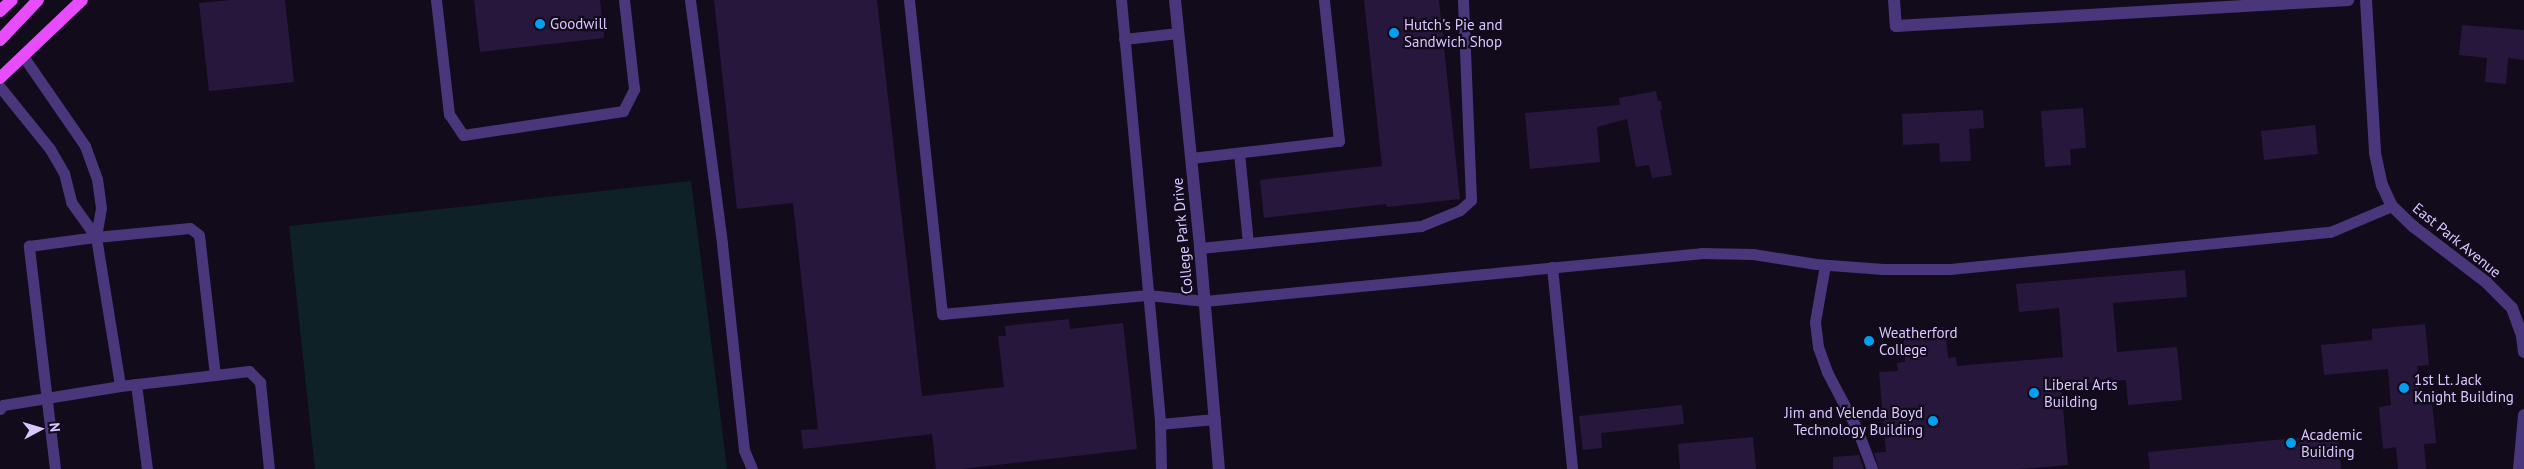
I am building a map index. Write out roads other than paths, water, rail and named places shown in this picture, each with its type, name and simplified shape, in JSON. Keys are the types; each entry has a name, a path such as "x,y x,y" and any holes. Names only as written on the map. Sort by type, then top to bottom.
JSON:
{"main road":[{"path":"0,11 12,0"},
{"path":"0,40 38,0"},
{"path":"0,78 82,0"}],"street":[{"name":"College Park Drive","path":"1175,0 1200,248 1219,469"},
{"path":"1894,0 1896,26 2348,0"},
{"name":"East Park Avenue","path":"2366,0 2374,153 2382,185 2392,206 2414,227 2486,282 2512,308 2522,336 2524,352"},
{"path":"2519,469 2524,415"}],"lane":[{"path":"436,0 449,114 463,135 623,111 634,89 624,0"},
{"path":"690,0 722,244 744,450 752,469"},
{"path":"909,0 942,314 1148,295 1204,302 1701,253 1753,254 1825,265 1884,269 1950,269 2330,232 2392,206"},
{"path":"1120,0 1160,424 1161,469"},
{"path":"1191,158 1339,142 1324,0"},
{"path":"1200,248 1421,226 1460,210 1471,200 1463,0"},
{"path":"1124,39 1178,33"},
{"path":"23,56 85,146 98,179 100,208 96,237 120,386"},
{"path":"0,87 50,149 64,174 71,202 96,237"},
{"path":"1239,153 1248,243"},
{"path":"55,469 29,246 190,228 198,235 214,375"},
{"path":"1825,265 1815,322 1818,347 1827,372 1857,429 1872,469"},
{"path":"1552,267 1572,469"},
{"path":"0,408 2,405 120,386 249,371 260,382 269,469"},
{"path":"136,384 147,469"},
{"path":"1160,424 1214,419"}],"place":[{"name":"Goodwill","path":"540,24"},
{"name":"Hutch's Pie and Sandwich Shop","path":"1394,33"},
{"name":"Weatherford College","path":"1869,341"},
{"name":"1st Lt. Jack Knight Building","path":"2404,388"},
{"name":"Liberal Arts Building","path":"2034,393"},
{"name":"Jim and Velenda Boyd Technology Building","path":"1933,421"},
{"name":"Academic Building","path":"2291,443"}]}
